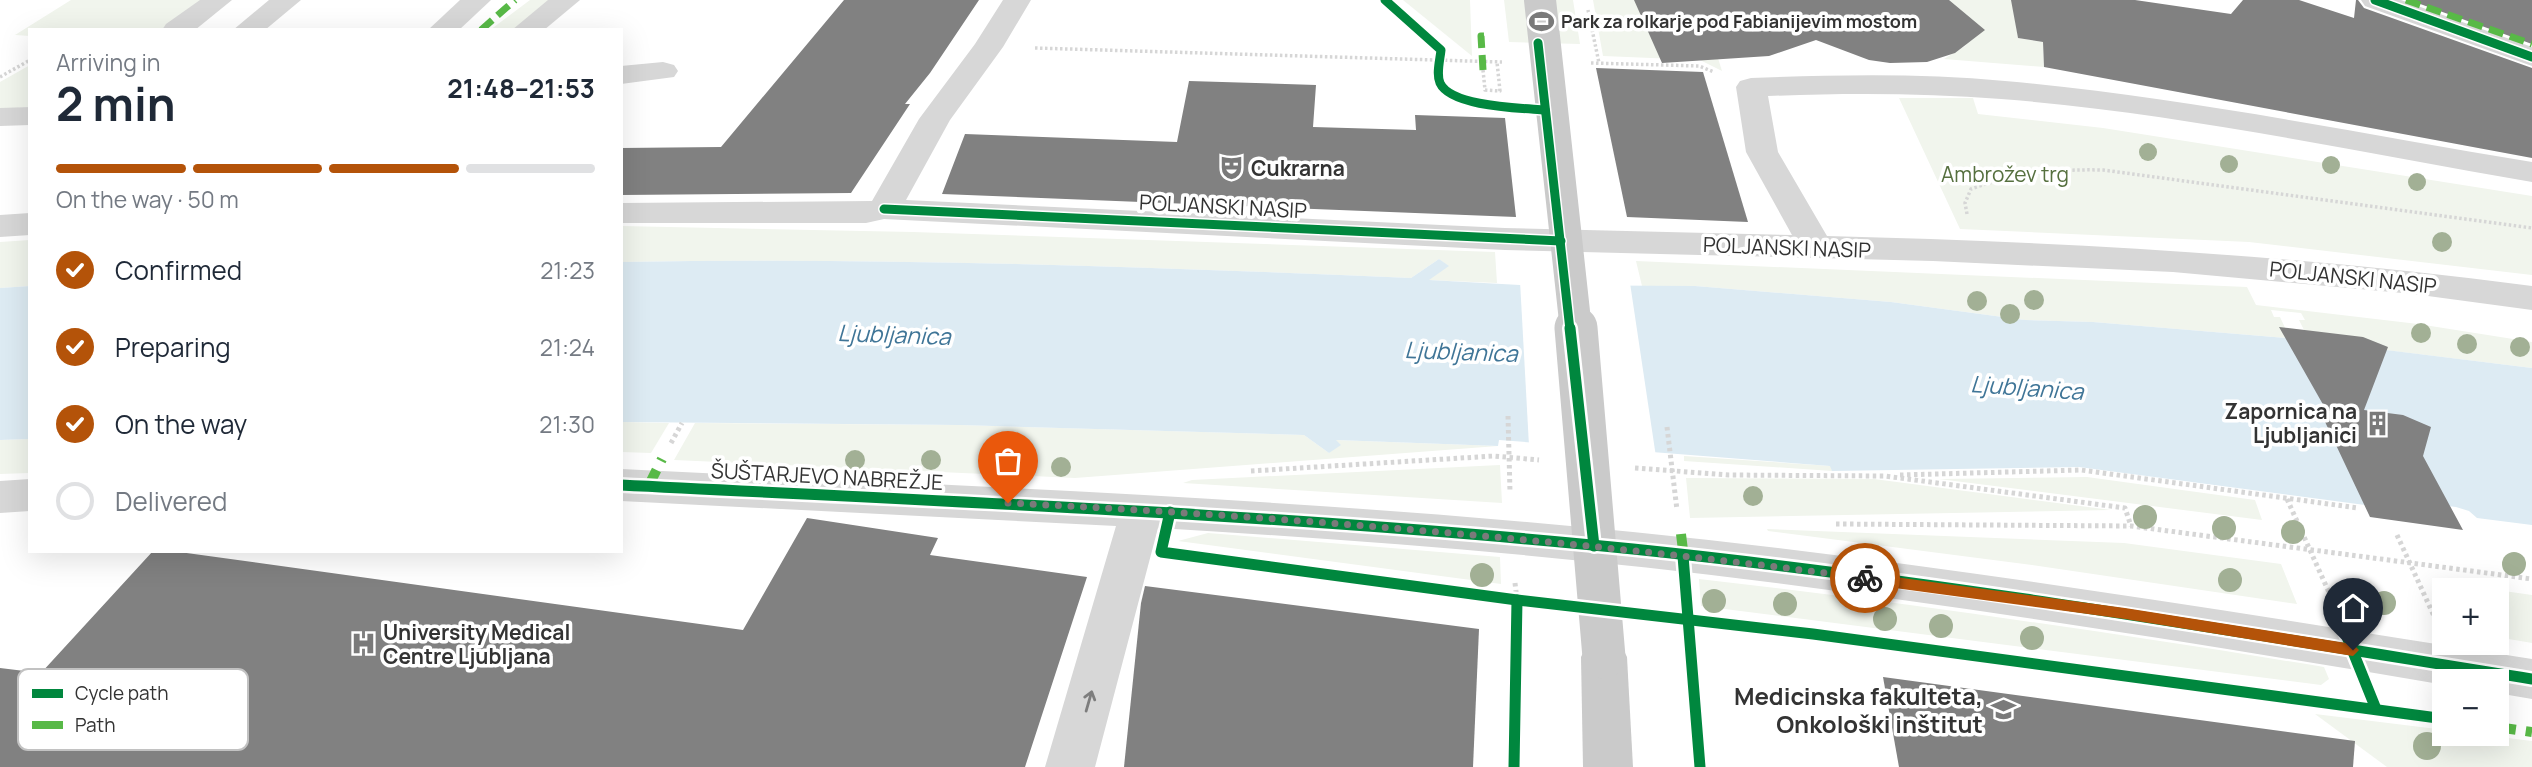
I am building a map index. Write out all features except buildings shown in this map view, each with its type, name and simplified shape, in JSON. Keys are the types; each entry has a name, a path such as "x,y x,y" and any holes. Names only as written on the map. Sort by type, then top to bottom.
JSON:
{"main road":[{"path":"1540,0 1583,395 1604,657 1608,767"}],"street":[{"path":"179,28 218,0"},
{"path":"250,28 287,0"},
{"path":"444,28 477,0"},
{"path":"529,28 566,0"},
{"path":"884,209 935,119 988,47 1017,0"},
{"path":"2375,0 2532,57"},
{"path":"623,75 663,71"},
{"path":"1817,248 1762,152 1751,87 1838,83 2003,90 2093,100 2532,172"},
{"path":"0,117 28,116"},
{"name":"POLJANSKI NASIP","path":"623,213 866,213 884,209 1561,241 1978,253 2254,267 2460,287 2532,298"},
{"path":"0,226 28,224"},
{"name":"ŠUŠTARJEVO NABREŽJE","path":"623,485 1141,510 1512,537 1792,569 2125,613 2532,679"},
{"path":"0,497 28,495"},
{"path":"1070,767 1141,510"}],"path":[{"path":"1588,10 1599,63"},
{"path":"988,47 1507,62"},
{"path":"0,78 28,61"},
{"path":"1483,70 1485,90 1500,91 1497,62"},
{"path":"1587,63 1699,66 1751,87"},
{"path":"1978,253 1965,203 1971,189 2026,172 2071,169 2357,201 2532,228"},
{"path":"1508,416 1510,503"},
{"path":"1667,427 1678,517"},
{"path":"1389,462 1509,457"},
{"path":"1673,471 1729,475 1885,476 2081,470 2358,508"},
{"path":"1885,476 2125,508 2131,526"},
{"path":"2286,498 2337,612"},
{"path":"1823,524 2131,526 2532,579"},
{"path":"2397,536 2432,612"}],"green space":[{"path":"71,0 209,0 169,28 28,28 28,36 15,35"},
{"path":"530,0 554,0 517,28 493,28"},
{"path":"1403,0 1470,0 1472,56"},
{"name":"Park za rolkarje pod Fabianijevim mostom","path":"1504,0 1573,0 1580,44 1509,42"},
{"path":"1593,0 1637,0 1646,21 1668,36 1717,55 1722,71 1700,60 1603,56"},
{"path":"1949,0 2012,0 2018,38 2043,42 2044,67 1944,59 1965,46 1970,38"},
{"path":"28,66 28,107 0,109 0,82"},
{"name":"Ambrožev trg","path":"1899,98 1973,98 1978,114 2103,128 2532,196 2532,275 2249,242 1960,229"},
{"path":"623,226 913,232 1495,252 1497,283 1427,280 1448,266 1439,259 1411,278 918,262 623,262"},
{"path":"28,240 28,286 0,288 0,242"},
{"path":"1636,261 2247,287 2256,305 2418,324 2532,342 2532,368 2385,350 2304,330 2299,320 2305,320 2301,313 2271,310 2274,317 2280,317 2287,332 2286,338 2093,322 2025,320 1891,302 1695,286 1642,286"},
{"path":"623,422 669,423 651,453 623,452"},
{"path":"695,423 960,425 1304,435 1329,453 1335,440 1498,446 1075,478 674,460"},
{"path":"28,439 28,473 0,474 0,440"},
{"path":"1684,456 1831,466 1832,471 1684,461"},
{"path":"1500,465 1502,503 1183,483 1192,480"},
{"path":"2087,477 2255,500 2262,520 1939,479"},
{"path":"1686,478 1874,479 2111,510 1690,518"},
{"path":"1767,529 2124,543 2281,564 2297,604 2032,565 1768,531"},
{"path":"1208,533 1500,557 1501,584 1178,541"},
{"path":"1699,579 1934,608 2246,654 2324,667 2329,679 2321,685 1701,606"},
{"path":"2509,592 2532,595 2532,643 2509,639"},
{"path":"2315,714 2432,728 2432,746 2509,746 2509,738 2532,741 2532,767 2387,767"}],"water":[{"name":"Ljubljanica","path":"1439,259 1449,266 1429,280 1520,285 1695,286 1891,302 2025,320 2093,322 2286,338 2383,356 2386,350 2532,368 2532,525 2477,518 2469,511 2456,507 2361,495 2365,505 2079,467 1832,471 1830,466 1499,440 1498,446 1336,440 1341,445 1329,453 1304,435 960,425 623,422 623,262 918,262 1411,278"},
{"path":"28,286 28,439 0,440 0,288"}],"pier":[{"path":"1520,281 1630,283 1656,457 1529,446"}],"marked path":[{"path":"483,28 515,0"},
{"path":"2406,0 2532,44"},
{"path":"1483,70 1481,36 1487,36"},
{"path":"648,487 662,459"},
{"path":"1681,534 1684,559"},
{"path":"2509,729 2532,732"}],"cycle path":[{"path":"1385,0 1441,50 1439,80 1446,91 1471,101 1545,110"},
{"path":"2375,0 2532,57"},
{"path":"1538,43 1594,546"},
{"path":"884,209 1561,241"},
{"path":"623,485 1287,520 1637,549 2022,599 2532,679"},
{"path":"1170,512 1161,552 1517,600 1813,634 2432,717"},
{"path":"1683,556 1700,767"},
{"path":"1514,767 1517,600"},
{"path":"2337,612 2376,709"}],"way so far":[{"path":"1008,503 1512,537 1865,578"}],"place":[{"name":"Park za rolkarje pod Fabianijevim mostom","path":"1541,21"},
{"name":"Cukrarna","path":"1231,168"},
{"name":"Zapornica na Ljubljanici","path":"2377,423"},
{"name":"University Medical Centre Ljubljana","path":"363,644"},
{"name":"Medicinska fakulteta, Onkološki inštitut","path":"2003,709"}],"route":[{"path":"1865,578 2125,613 2353,650"}]}
